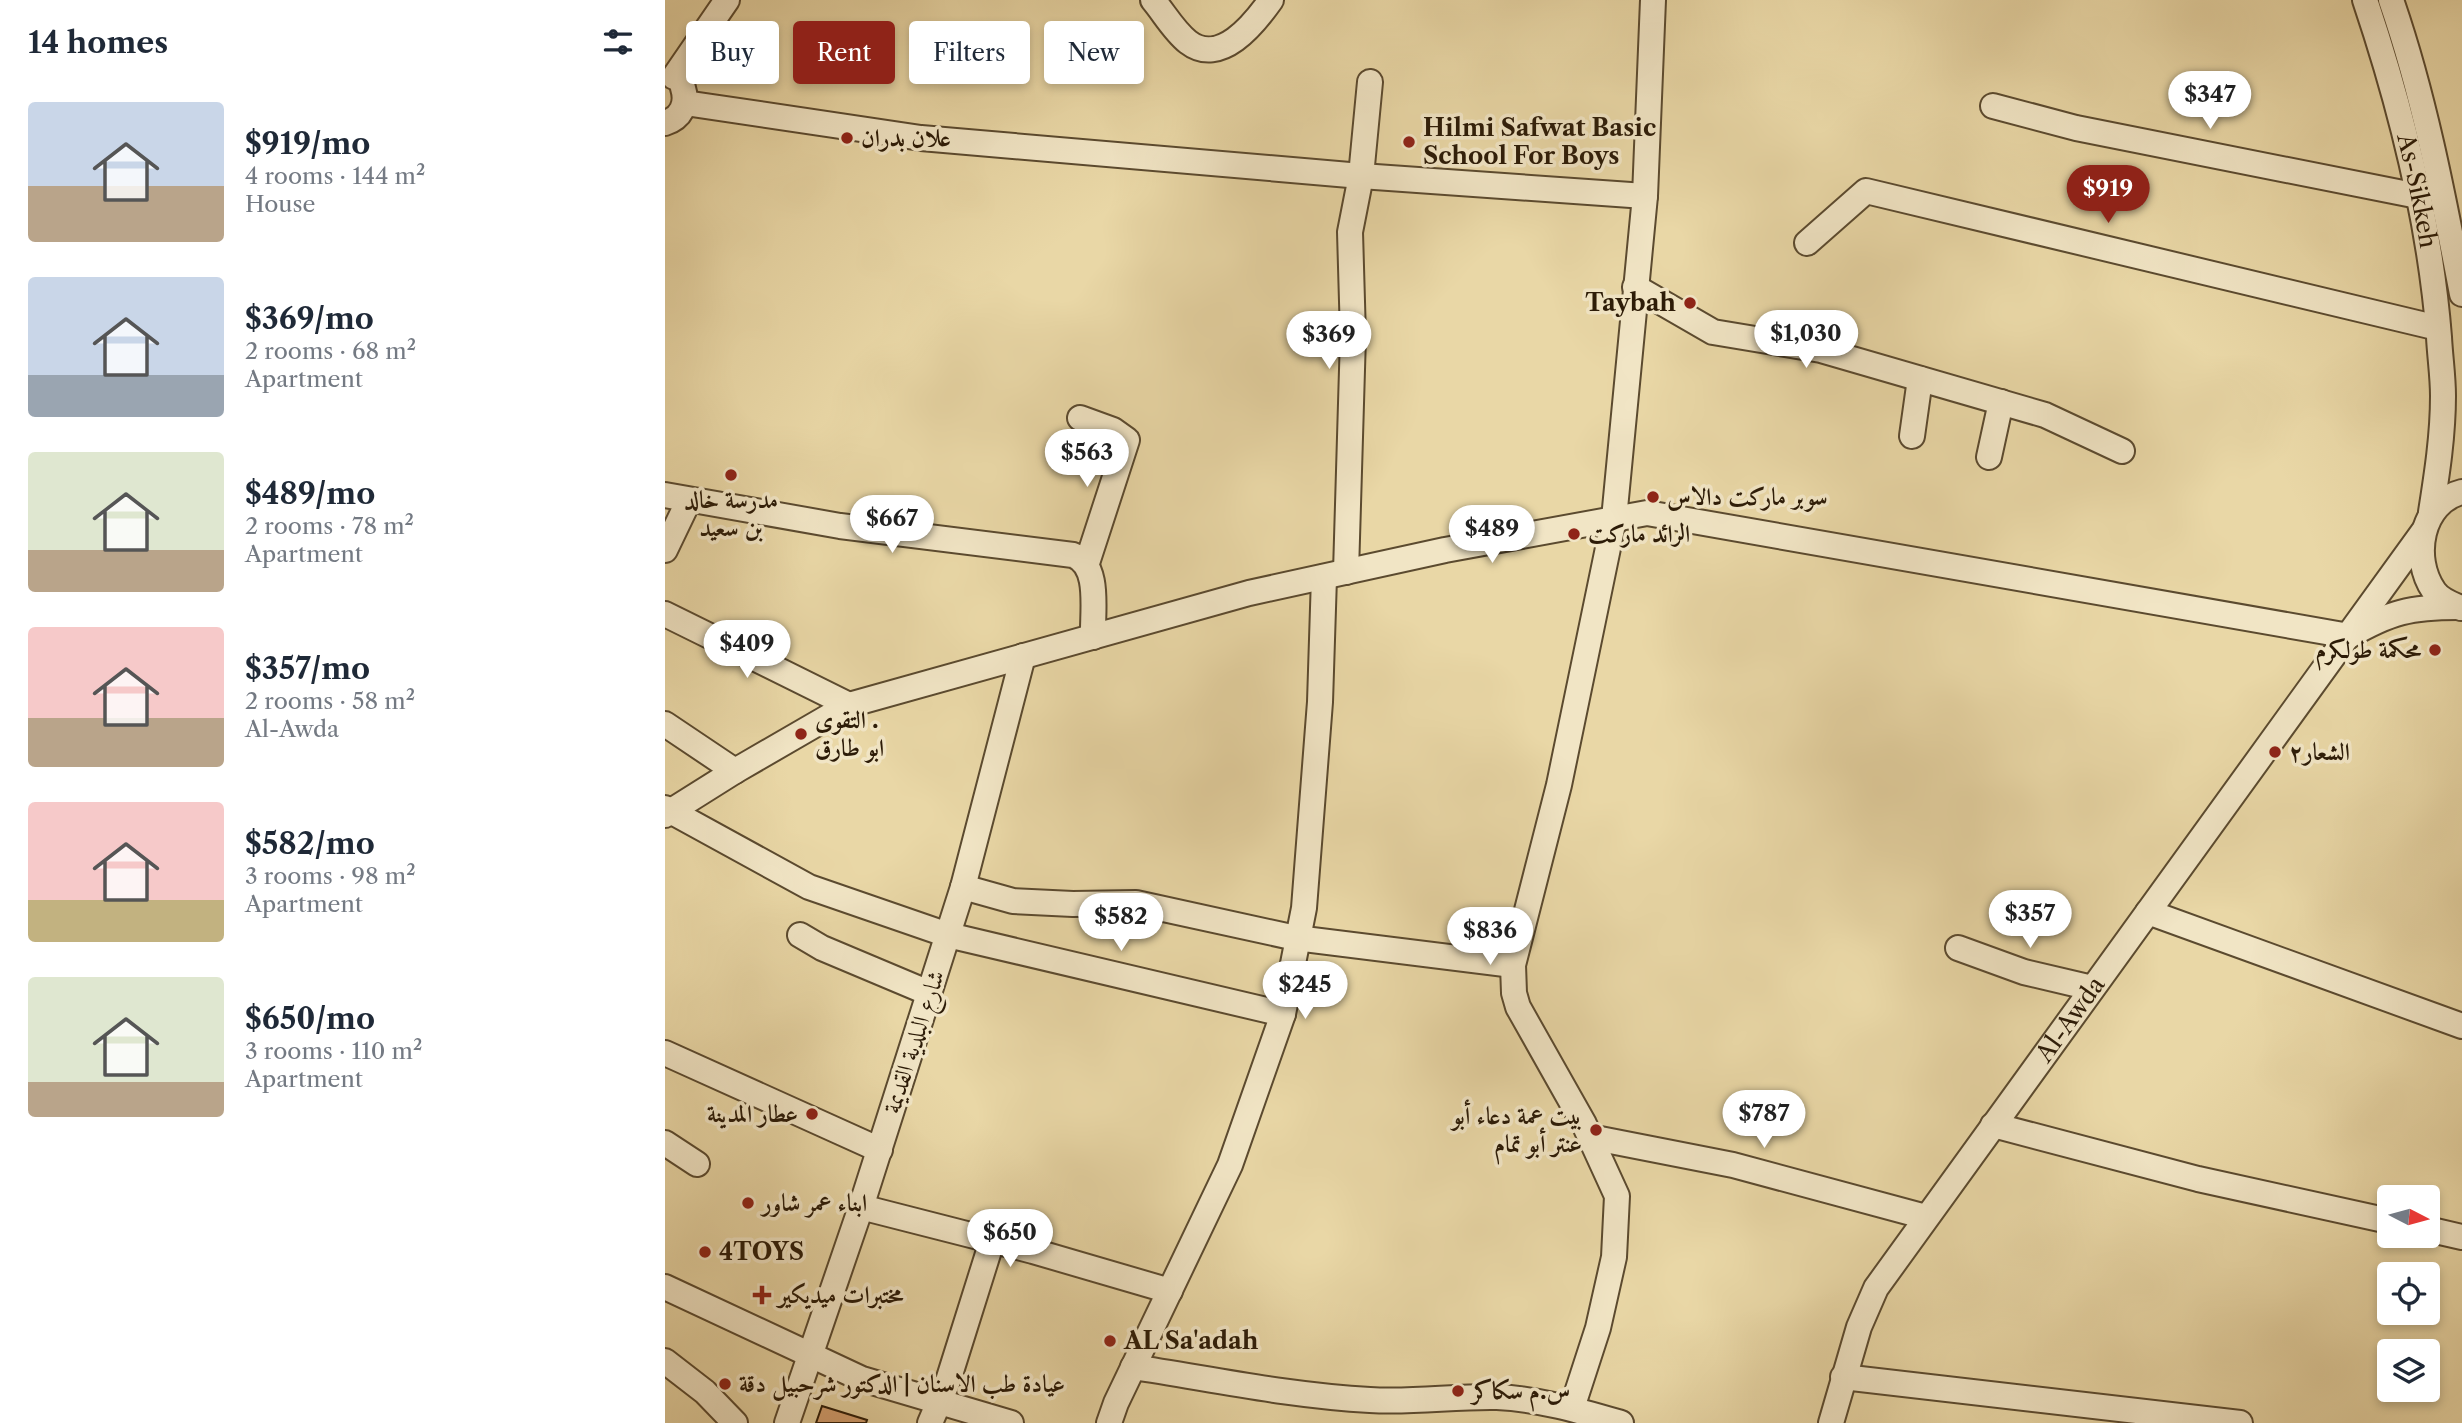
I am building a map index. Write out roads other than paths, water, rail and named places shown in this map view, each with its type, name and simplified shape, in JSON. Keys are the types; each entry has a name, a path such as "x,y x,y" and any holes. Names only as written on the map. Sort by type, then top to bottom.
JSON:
{"street":[{"path":"665,123 677,117 685,103 683,88 669,75 727,0"},
{"path":"1153,0 1184,39 1194,46 1206,49 1229,43 1258,17 1271,0"},
{"path":"1572,1408 1598,1328 1614,1257 1617,1196 1590,1137 1518,1007 1514,993 1513,965 1559,785 1615,519 1644,196 1653,0"},
{"name":"As-Sikkeh","path":"2365,0 2391,79 2432,262 2442,408 2439,457 2421,551 2434,591 2447,603 2460,608"},
{"name":"As-Sikkeh","path":"2391,0 2424,116 2462,294"},
{"path":"1109,1423 1230,1165 1283,1014 1304,908 1318,729 1335,574 1353,336 1350,232 1361,176 1370,82"},
{"path":"685,103 921,138 1361,176 1644,196"},
{"path":"1993,106 2076,128 2418,195"},
{"path":"1807,243 1866,191 2438,328"},
{"path":"1635,287 1713,332 1821,350 2001,402 2045,415 2122,451"},
{"path":"1912,436 1920,379"},
{"path":"1989,457 2001,402"},
{"path":"1080,418 1114,430 1127,440 1087,563"},
{"path":"2427,522 2449,495 2462,492"},
{"path":"665,550 677,498 840,526 1073,555 1087,563 1092,574 1093,637"},
{"path":"667,811 849,705 1249,593 1445,550 1647,513 2349,636 2384,617 2402,611 2429,607 2460,608"},
{"name":"Al-Awda","path":"1831,1423 1859,1327 1876,1288 2349,636 2427,522"},
{"path":"665,614 849,705"},
{"name":"شارع البلدية القديمة","path":"787,1423 862,1207 963,887 1023,656"},
{"path":"665,724 735,771"},
{"path":"667,811 809,887 948,935 1283,1014"},
{"path":"963,887 1013,901 1073,904 1114,901 1148,904 1296,938 1513,965"},
{"path":"2148,912 2462,1026"},
{"path":"800,935 822,948 929,993"},
{"path":"1958,948 2024,972 2092,988"},
{"path":"665,1053 880,1150"},
{"path":"1993,1125 2198,1179 2377,1218"},
{"path":"1590,1137 1733,1165 1926,1217"},
{"path":"665,1143 697,1164"},
{"path":"862,1207 1170,1291"},
{"path":"2440,1232 2462,1237"},
{"path":"935,1412 949,1381 992,1241"},
{"path":"665,1287 809,1356 935,1412 1011,1423"},
{"path":"665,1361 705,1392 735,1423"},
{"path":"1133,1367 1335,1398 1409,1401 1497,1397 1541,1402 1621,1423"},
{"path":"1843,1377 2240,1423"},
{"path":"1525,1423 1541,1402"}],"place":[{"name":"علان بدران","path":"847,138"},
{"name":"Hilmi Safwat Basic School For Boys","path":"1409,142"},
{"name":"Taybah","path":"1690,303"},
{"name":"مدرسة خالد بن سعيد","path":"731,475"},
{"name":"سوبر ماركت دالاس","path":"1653,497"},
{"name":"الرائد ماركت","path":"1574,534"},
{"name":"محكمة طولكرم","path":"2435,650"},
{"name":"التقوى . ابو طارق","path":"801,734"},
{"name":"الشعار٢","path":"2275,752"},
{"name":"عطار المدينة","path":"812,1114"},
{"name":"بيت عمة دعاء أبو عنتر أبو تمام","path":"1596,1130"},
{"name":"ابناء عمر شاور","path":"748,1203"},
{"name":"4TOYS","path":"705,1252"},
{"name":"مختبرات ميديكير","path":"762,1295"},
{"name":"AL Sa'adah","path":"1110,1341"},
{"name":"عيادة طب الاسنان | الدكتور شرحبيل دقة","path":"725,1384"},
{"name":"س.م سكاكر","path":"1458,1391"}]}
